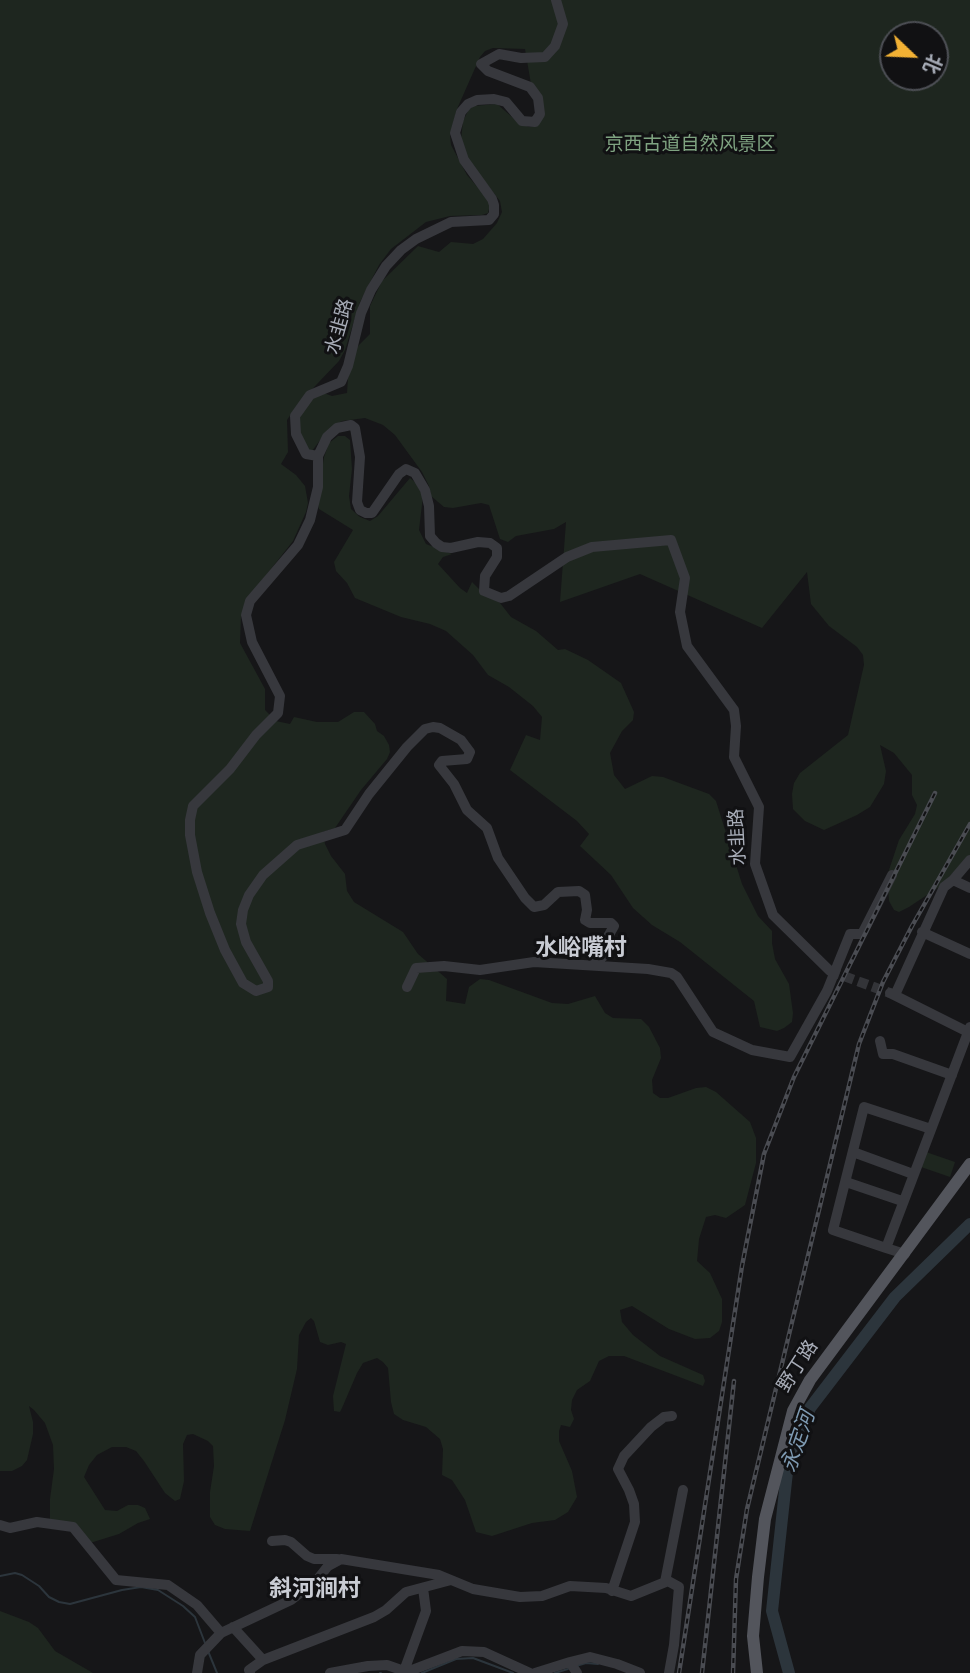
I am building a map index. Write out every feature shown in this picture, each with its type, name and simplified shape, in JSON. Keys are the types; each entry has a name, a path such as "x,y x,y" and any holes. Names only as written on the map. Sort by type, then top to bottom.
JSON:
{"main road":[{"name":"野丁路","path":"757,1673 753,1636 764,1531 793,1411 810,1380 970,1164"}],"street":[{"name":"水韭路","path":"556,0 562,24 555,46 545,57 521,58 499,54 481,64 488,71 530,87 538,98 540,114 535,122 522,121 506,102 494,99 477,100 468,104 461,112 455,133 464,160 492,199 494,214 489,220 451,222 433,230 401,250 386,266 361,313 348,366 341,382 310,395 295,416 296,435 306,454 318,456 327,437 337,428 351,425 355,428 360,457 357,502 360,510 366,513 372,513 399,474 406,469 415,473 425,490 429,506 429,536 442,547 451,548 478,542 489,543 498,548 497,557 485,576 484,591 501,598 567,558 592,547 671,540 685,578 680,612 687,646 734,710 734,757 759,807 755,864 773,915 830,971"},
{"path":"318,456 318,487 310,520 298,545 250,601 246,615 252,642 281,696 278,713 256,735 230,769 193,806 190,820 197,872 217,931 231,961 243,983 256,991 268,987 268,981 242,932 243,910 249,895 263,875 297,845 345,830 369,794 407,747 425,729 433,727 461,740 470,752 467,759 442,761 439,765 454,784 467,810 488,828 498,858 525,898 534,907 544,905 558,892 579,891 585,895 585,920 590,923 611,923 614,926 606,940 604,956 591,965"},
{"path":"886,1248 969,1031 892,994 944,887 970,860"},
{"path":"407,987 416,968 444,966 480,970 534,962 648,969 671,973 683,984 713,1032 752,1050 790,1057 842,958 850,934 862,934 892,876"},
{"path":"953,880 970,888"},
{"path":"922,932 970,954"},
{"path":"804,946 806,956 827,976 818,1007"},
{"path":"880,1041 883,1054 893,1054 952,1075"},
{"path":"905,1254 833,1230 864,1107 931,1129"},
{"path":"853,1152 913,1174"},
{"path":"846,1182 902,1202"},
{"path":"612,1591 635,1522 634,1504 618,1469 624,1456 651,1427 664,1417 671,1416"},
{"path":"665,1582 683,1490"},
{"path":"0,1525 10,1528 37,1522 73,1527 117,1580 168,1585 197,1605 221,1633"},
{"path":"272,1541 285,1540 314,1559 341,1559 439,1575 472,1589 520,1597 542,1596 570,1586 606,1588 631,1596 668,1581 678,1587 669,1673"},
{"path":"197,1673 200,1655 221,1633 290,1601 317,1580 328,1566 341,1559"},
{"path":"250,1673 249,1670 263,1660 374,1617 407,1592 451,1580"},
{"path":"404,1671 426,1611 423,1588"},
{"path":"233,1627 263,1660"},
{"path":"330,1673 387,1665 407,1672 462,1651 484,1652 533,1673 573,1667 590,1657 640,1673"}],"green space":[{"name":"京西古道自然风景区","path":"0,0 970,0 970,856 939,887 899,912 894,910 889,901 887,876 899,840 915,814 917,805 912,795 912,775 894,753 880,745 886,771 884,784 870,807 824,830 805,821 793,809 794,783 800,773 848,735 864,665 863,655 857,647 829,626 811,604 807,572 762,628 640,574 560,602 566,522 554,529 516,536 508,542 500,539 489,505 481,503 444,507 431,496 422,472 395,435 383,425 365,418 342,421 327,431 312,451 307,451 298,421 313,393 318,391 332,396 347,393 348,378 357,347 370,334 370,306 382,281 418,246 439,252 451,242 473,244 483,239 497,223 502,212 500,201 467,159 461,140 463,121 473,106 497,104 519,123 529,127 538,125 525,49 493,48 485,51 457,109 450,135 451,145 467,175 488,199 488,213 450,216 426,222 391,249 379,265 360,302 339,361 297,405 287,420 288,452 281,464 305,486 308,503 306,512 293,541 252,593 241,616 240,643 265,689 265,710 276,721 290,724 294,717 317,722 338,722 354,712 364,712 389,745 387,759 361,790 335,828 323,832 325,844 345,874 347,891 354,902 403,932 418,954 447,979 446,1001 465,1004 469,987 480,979 552,1003 568,1004 595,996 605,1013 613,1018 641,1019 649,1027 660,1048 661,1058 652,1080 653,1093 660,1098 668,1098 706,1087 716,1092 750,1122 756,1138 756,1163 745,1205 726,1218 715,1215 706,1217 699,1239 697,1261 710,1273 722,1299 722,1322 719,1331 710,1338 695,1339 669,1329 632,1306 620,1310 622,1322 633,1335 660,1356 703,1375 703,1386 624,1356 609,1356 599,1361 590,1381 577,1390 572,1400 574,1419 570,1427 561,1425 559,1431 559,1441 572,1471 577,1497 568,1512 555,1520 532,1523 492,1536 476,1532 465,1500 452,1480 442,1475 443,1449 440,1439 426,1427 403,1420 394,1414 388,1368 383,1362 377,1358 363,1363 340,1412 334,1411 333,1396 346,1344 341,1342 328,1345 320,1342 311,1318 299,1335 297,1369 285,1420 250,1531 225,1529 215,1525 210,1517 213,1446 193,1434 187,1435 183,1444 184,1481 180,1499 175,1501 165,1493 136,1451 126,1447 112,1447 97,1455 84,1477 105,1510 117,1511 128,1505 138,1505 145,1508 150,1519 119,1534 90,1543 50,1520 53,1445 45,1423 29,1406 33,1434 27,1460 12,1471 0,1471"},
{"path":"338,436 345,436 350,440 352,469 349,496 351,509 360,517 370,521 378,516 410,478 423,496 419,530 426,544 452,554 443,557 438,564 460,588 467,593 472,582 485,595 500,603 511,617 536,631 558,650 565,649 588,660 621,683 634,712 633,720 622,731 610,753 614,775 625,789 652,776 663,777 709,794 716,801 742,884 758,916 772,931 775,959 789,984 792,1022 777,1031 760,1027 754,1001 633,908 611,875 580,846 589,834 577,821 510,770 526,735 540,740 542,717 533,706 488,675 473,655 446,631 401,617 355,598 336,571 334,562 353,530 319,509 317,502 324,457 329,443"},
{"path":"926,1152 955,1162 950,1177 921,1167"},
{"path":"0,1611 38,1628 55,1651 93,1673 0,1673"}],"waterway":[{"name":"永定河","path":"789,1673 772,1611 787,1472 810,1408 895,1297 970,1224"},
{"path":"0,1576 15,1573 22,1575 39,1586 49,1597 70,1604 122,1590 141,1587 158,1590 195,1617 205,1643"},
{"path":"208,1651 217,1673"},
{"path":"422,1673 456,1659 473,1658 513,1673"},
{"path":"576,1666 598,1664"},
{"path":"555,1673 568,1669"}],"tunnel":[{"path":"830,971 890,993"}],"railway":[{"path":"679,1673 742,1266 764,1154 794,1077 935,793"},
{"path":"733,1673 736,1579 747,1509 859,1044 883,982 970,824"},
{"path":"702,1673 734,1381"}],"district":[{"name":"水峪嘴村","path":"581,950"},
{"name":"斜河涧村","path":"315,1591"}]}
